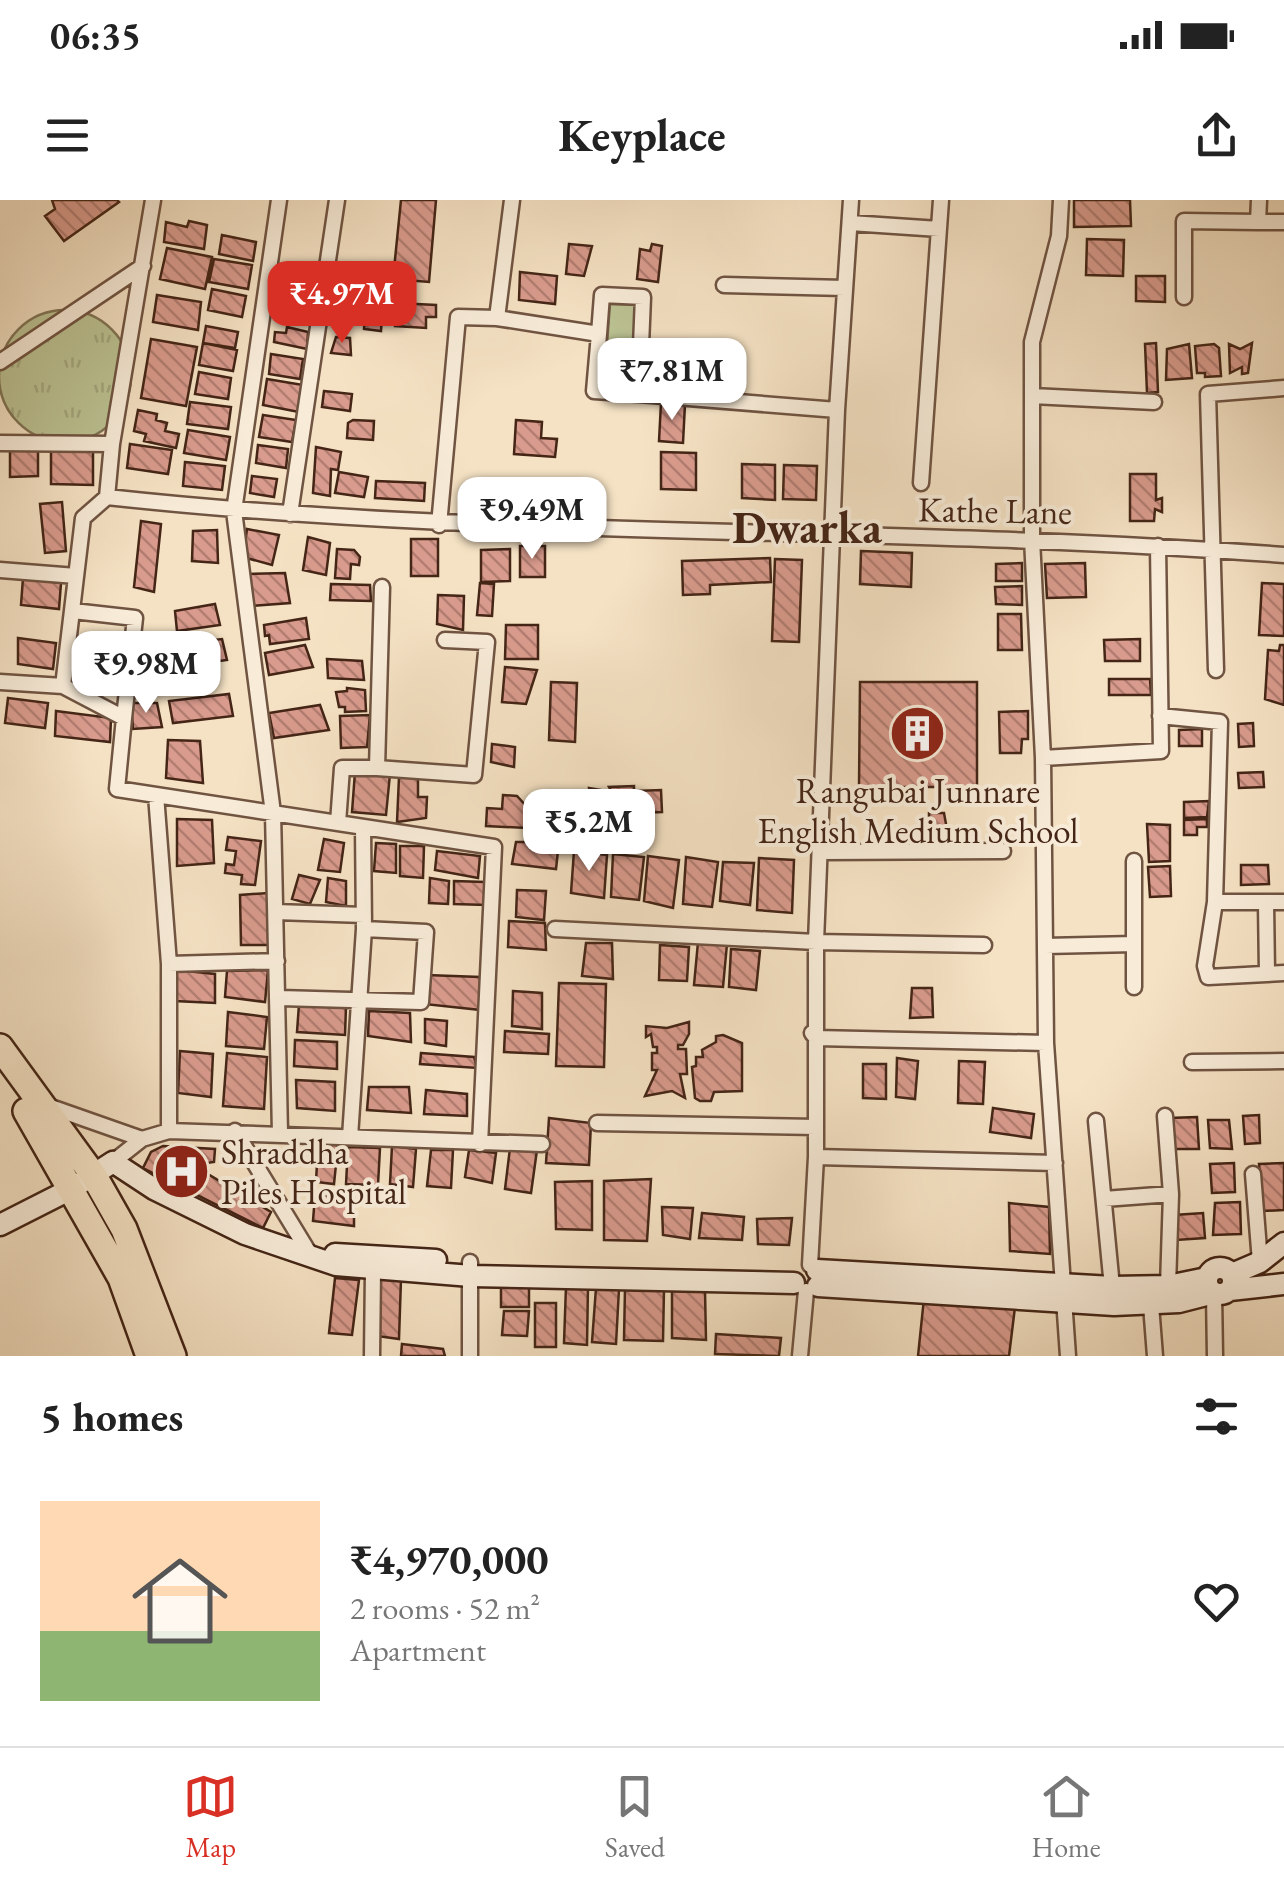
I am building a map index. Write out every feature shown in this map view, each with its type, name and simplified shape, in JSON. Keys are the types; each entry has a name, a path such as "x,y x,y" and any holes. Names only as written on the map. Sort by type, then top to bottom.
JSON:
{"highway":[{"path":"0,1047 94,1175 124,1229 173,1356"},
{"path":"0,1074 40,1130 94,1175 121,1278 149,1356"}],"street":[{"path":"63,686 83,518 106,496 152,200"},
{"path":"279,200 234,510 273,814 280,1134"},
{"path":"290,514 337,200"},
{"path":"497,318 512,200"},
{"path":"800,1356 816,1157 816,942 838,410 852,200"},
{"path":"921,483 941,200"},
{"path":"1061,200 1056,252 1032,342 1032,539 1043,758 1046,1043 1068,1356"},
{"path":"1258,222 1259,200"},
{"path":"1184,296 1184,221 1284,222"},
{"path":"850,223 939,229"},
{"path":"0,362 143,266"},
{"path":"724,285 846,288"},
{"path":"638,394 643,297 602,295 594,391 838,410"},
{"path":"438,524 458,318 497,318 599,334"},
{"path":"1216,670 1208,394 1284,388"},
{"path":"1032,396 1154,402"},
{"path":"0,443 112,444"},
{"name":"Kathe Lane","path":"106,496 234,510 438,524 1032,539 1284,555"},
{"path":"1043,758 1160,750 1158,546"},
{"path":"0,570 76,576"},
{"path":"377,768 382,587"},
{"path":"73,611 135,618 117,789 494,848 480,1144"},
{"path":"338,823 342,768 474,775 487,642 445,640"},
{"path":"0,682 63,686 124,718"},
{"path":"1160,716 1220,722 1215,902 1205,966 1208,977 1284,974"},
{"path":"156,795 169,964 169,1131"},
{"path":"350,1137 362,1000 363,827"},
{"path":"820,852 1003,851"},
{"path":"1134,862 1134,987"},
{"path":"1215,902 1284,902"},
{"path":"1266,903 1267,974"},
{"path":"276,912 426,932 421,1002 280,998"},
{"path":"555,929 816,942 984,945"},
{"path":"1045,946 1134,944"},
{"path":"169,964 277,961"},
{"path":"814,1036 1046,1043"},
{"path":"1192,1062 1284,1061"},
{"path":"42,1103 142,1139"},
{"path":"1164,1116 1171,1194 1168,1286"},
{"path":"1096,1121 1112,1287"},
{"path":"597,1123 816,1128"},
{"path":"0,1225 94,1175 142,1139 169,1131 542,1144"},
{"path":"236,1131 318,1257"},
{"path":"816,1157 1055,1162"},
{"path":"1253,1174 1260,1262"},
{"path":"94,1175 154,1189 245,1234 336,1266 373,1270 807,1277 1064,1294 1152,1304 1221,1284 1284,1243"},
{"path":"1104,1200 1171,1194"},
{"path":"318,1257 339,1253 470,1269"},
{"path":"470,1269 470,1356"},
{"path":"372,1356 373,1270"},
{"path":"1215,1356 1221,1284"},
{"path":"1064,1294 1112,1287 1284,1284"},
{"path":"1152,1304 1154,1356"}],"green space":[{"path":"610,304 636,305 632,386 604,383"},
{"path":"65,310 90,315 112,329 126,351 131,376 126,401 112,423 90,437 65,442 40,437 18,423 4,401 -1,376 4,351 18,329 40,315"}],"building":[{"path":"52,200 119,202 64,241 45,216 55,209"},
{"path":"401,200 436,200 429,282 393,279"},
{"path":"1074,200 1130,200 1131,226 1074,227"},
{"path":"189,221 207,225 204,249 164,242 166,222 187,227"},
{"path":"222,235 256,242 253,261 219,254"},
{"path":"1087,239 1124,240 1123,276 1086,275"},
{"path":"569,244 592,246 584,276 566,274"},
{"path":"652,244 662,246 658,282 637,279 640,249 650,251"},
{"path":"167,248 212,257 205,289 160,279"},
{"path":"214,259 252,265 248,289 209,282"},
{"path":"520,272 557,276 555,304 519,300"},
{"path":"1136,276 1165,276 1165,302 1136,301"},
{"path":"212,289 246,296 242,317 208,310"},
{"path":"157,295 201,302 198,330 153,322"},
{"path":"396,303 436,305 436,317 426,317 426,328 395,326"},
{"path":"365,314 382,315 381,331 364,329"},
{"path":"206,326 238,332 235,348 203,343"},
{"path":"287,327 308,332 307,349 274,342 275,332 286,333"},
{"path":"336,337 350,338 351,355 331,353"},
{"path":"151,339 197,347 186,406 141,398"},
{"path":"203,343 237,350 233,371 199,365"},
{"path":"1156,343 1158,392 1147,393 1145,344"},
{"path":"1252,343 1248,373 1242,374 1242,367 1230,373 1229,344 1240,349"},
{"path":"1189,344 1192,378 1166,380 1167,349"},
{"path":"1214,344 1219,348 1221,376 1205,377 1205,373 1197,373 1195,346"},
{"path":"271,354 303,359 300,379 269,374"},
{"path":"199,372 231,378 228,399 195,394"},
{"path":"267,379 303,385 299,412 263,405"},
{"path":"324,391 352,394 350,411 322,407"},
{"path":"190,402 231,407 228,429 187,424"},
{"path":"661,403 685,404 683,443 659,441"},
{"path":"138,410 157,414 156,420 167,423 165,431 179,434 176,448 144,441 146,434 134,431"},
{"path":"263,415 296,420 292,442 259,437"},
{"path":"516,420 542,422 541,438 557,439 555,457 514,454"},
{"path":"374,421 373,440 347,438 348,423"},
{"path":"188,430 230,437 226,460 184,453"},
{"path":"130,444 172,450 168,474 127,468"},
{"path":"258,445 288,449 286,468 256,463"},
{"path":"316,447 341,452 338,470 331,469 330,496 313,493"},
{"path":"38,449 38,476 10,477 10,450"},
{"path":"51,449 93,450 93,485 51,484"},
{"path":"661,452 696,453 696,490 661,489"},
{"path":"185,462 225,466 222,490 183,486"},
{"path":"742,464 775,465 775,500 742,498"},
{"path":"784,465 817,466 816,500 783,499"},
{"path":"339,472 368,477 364,497 335,493"},
{"path":"1130,474 1156,474 1156,500 1162,498 1162,512 1155,509 1154,521 1130,521"},
{"path":"252,476 277,479 274,497 250,493"},
{"path":"376,481 425,483 424,501 375,498"},
{"path":"62,502 66,551 45,553 40,504"},
{"path":"141,521 161,524 154,592 134,587"},
{"path":"247,529 279,535 272,565 243,557"},
{"path":"217,530 218,563 192,561 193,531"},
{"path":"308,537 330,543 326,575 303,570"},
{"path":"411,539 438,539 438,576 411,576"},
{"path":"520,546 545,546 545,577 520,577"},
{"path":"337,549 354,550 360,557 359,565 351,564 350,579 335,578"},
{"path":"510,549 510,581 481,582 481,550"},
{"path":"861,551 912,553 911,587 860,584"},
{"path":"770,558 771,582 710,585 710,594 683,595 682,561"},
{"path":"775,559 802,560 799,642 772,641"},
{"path":"1022,563 1022,581 996,581 996,564"},
{"path":"1085,563 1086,597 1047,598 1045,564"},
{"path":"285,573 290,603 251,606 246,574"},
{"path":"23,578 61,583 59,609 21,605"},
{"path":"480,583 494,584 492,616 477,615"},
{"path":"1262,583 1284,584 1284,636 1259,635"},
{"path":"331,584 370,585 371,601 330,600"},
{"path":"1022,586 1022,605 996,604 995,587"},
{"path":"438,595 464,596 463,630 437,624"},
{"path":"215,604 220,625 177,631 175,611"},
{"path":"998,614 1021,614 1022,650 998,650"},
{"path":"306,618 309,639 270,644 269,635 265,636 264,625"},
{"path":"506,625 538,625 538,659 505,659"},
{"path":"18,638 56,643 53,669 18,664"},
{"path":"222,639 227,660 182,666 177,644"},
{"path":"1140,639 1140,661 1105,661 1104,640"},
{"path":"305,645 313,667 269,675 265,653"},
{"path":"1280,645 1284,645 1284,705 1265,699 1268,650 1279,651"},
{"path":"79,652 119,656 117,683 75,677"},
{"path":"327,659 362,661 364,680 328,678"},
{"path":"505,667 537,670 526,704 502,702"},
{"path":"1109,679 1150,679 1151,695 1109,695"},
{"path":"551,682 577,683 575,742 549,740"},
{"name":"Rangubai Junnare English Medium School","path":"860,682 977,682 977,787 859,787"},
{"path":"347,688 365,690 366,711 345,712 345,707 339,707 336,692"},
{"path":"229,694 233,716 173,723 169,701"},
{"path":"8,698 48,703 45,728 5,723"},
{"path":"131,703 157,703 162,727 133,729"},
{"path":"320,705 329,730 274,738 269,713"},
{"path":"56,711 111,718 110,742 55,736"},
{"path":"1028,711 1028,739 1022,739 1021,753 1000,753 999,712"},
{"path":"370,715 367,747 341,748 340,716"},
{"path":"1253,723 1254,746 1239,747 1238,724"},
{"path":"1202,729 1202,746 1179,746 1179,730"},
{"path":"168,740 200,741 203,783 166,778"},
{"path":"492,744 515,747 514,767 491,762"},
{"path":"355,772 390,774 386,815 352,812"},
{"path":"1263,772 1264,787 1239,788 1238,773"},
{"path":"399,777 418,777 418,797 427,797 426,818 397,822"},
{"path":"634,786 634,791 661,790 662,812 590,815 589,788 612,792 609,787"},
{"path":"503,795 517,796 527,807 526,828 486,826 487,808 502,809"},
{"path":"1209,801 1207,817 1184,818 1184,802"},
{"path":"929,813 944,813 948,835 929,836"},
{"path":"177,819 212,820 214,863 177,866"},
{"path":"1207,819 1207,827 1197,827 1197,835 1184,835 1184,820"},
{"path":"1147,824 1170,825 1170,861 1149,862"},
{"path":"228,837 261,841 255,885 241,884 242,875 225,873 226,864 234,865 236,851 226,850"},
{"path":"324,839 344,843 340,872 318,870"},
{"path":"516,842 559,842 556,869 512,864"},
{"path":"376,843 396,844 396,873 374,871"},
{"path":"400,846 424,846 423,878 400,876"},
{"path":"437,851 480,856 478,878 435,870"},
{"path":"574,851 607,855 604,898 571,893"},
{"path":"613,854 644,857 639,900 611,897"},
{"path":"648,856 679,860 673,908 644,901"},
{"path":"686,857 718,862 712,907 683,904"},
{"path":"759,858 794,860 792,913 757,910"},
{"path":"723,862 754,863 750,905 720,901"},
{"path":"1241,865 1268,865 1269,884 1241,885"},
{"path":"1170,866 1171,896 1150,897 1148,867"},
{"path":"299,875 320,880 310,904 292,899"},
{"path":"328,878 346,881 346,906 326,902"},
{"path":"430,878 449,881 448,904 429,903"},
{"path":"454,881 485,882 486,905 454,904"},
{"path":"517,890 546,891 544,920 516,917"},
{"path":"268,893 271,945 241,945 240,895"},
{"path":"509,921 545,923 546,950 508,947"},
{"path":"698,942 727,944 723,987 694,985"},
{"path":"586,943 612,943 613,979 582,976"},
{"path":"660,945 689,947 687,981 659,980"},
{"path":"731,949 760,951 756,990 729,987"},
{"path":"177,970 215,974 215,1003 175,1001"},
{"path":"268,970 265,1002 225,997 227,971"},
{"path":"426,975 480,977 481,1010 424,1004"},
{"path":"559,983 606,984 604,1067 556,1066"},
{"path":"912,988 932,988 933,1017 910,1018"},
{"path":"513,991 542,993 542,1029 512,1026"},
{"path":"299,1004 346,1007 345,1035 297,1032"},
{"path":"369,1011 410,1013 411,1042 368,1036"},
{"path":"228,1012 267,1017 264,1049 226,1046"},
{"path":"425,1019 447,1021 446,1046 425,1043"},
{"path":"689,1022 689,1034 683,1045 678,1045 678,1049 686,1049 687,1074 680,1074 685,1098 672,1091 645,1096 657,1070 652,1070 652,1053 657,1053 657,1047 653,1047 651,1034 646,1037 646,1026 667,1028"},
{"path":"505,1031 549,1034 548,1054 504,1052"},
{"path":"716,1036 742,1043 742,1091 714,1092 711,1101 700,1101 695,1098 692,1067 696,1066 696,1057 703,1057 702,1050 716,1042"},
{"path":"295,1040 337,1042 337,1069 294,1066"},
{"path":"180,1051 213,1054 211,1097 178,1093"},
{"path":"227,1053 267,1057 264,1109 223,1106"},
{"path":"421,1053 474,1057 477,1068 420,1064"},
{"path":"897,1058 918,1061 915,1099 896,1097"},
{"path":"959,1061 985,1062 983,1104 958,1103"},
{"path":"863,1064 886,1064 886,1099 863,1098"},
{"path":"296,1080 335,1082 335,1111 297,1108"},
{"path":"369,1087 409,1087 411,1113 367,1110"},
{"path":"426,1090 467,1094 467,1116 424,1114"},
{"path":"993,1108 1034,1114 1031,1138 990,1132"},
{"path":"1259,1115 1260,1143 1245,1144 1243,1116"},
{"path":"1197,1117 1199,1149 1172,1149 1169,1118"},
{"path":"549,1118 591,1123 589,1165 546,1163"},
{"path":"1208,1120 1229,1120 1232,1149 1210,1148"},
{"path":"318,1145 338,1145 334,1184 316,1182"},
{"path":"163,1146 215,1149 214,1162 193,1165 271,1212 263,1228 143,1168 151,1152"},
{"path":"392,1146 416,1149 413,1187 390,1184"},
{"path":"348,1147 380,1148 378,1185 346,1184"},
{"path":"510,1148 537,1150 531,1193 505,1189"},
{"path":"431,1150 453,1150 451,1188 427,1186"},
{"path":"469,1150 496,1153 492,1183 465,1177"},
{"path":"1234,1163 1235,1192 1212,1193 1210,1164"},
{"path":"1284,1163 1284,1210 1263,1211 1259,1164"},
{"path":"651,1179 647,1241 604,1240 604,1181"},
{"path":"592,1181 592,1230 556,1229 555,1182"},
{"path":"315,1195 354,1198 354,1226 313,1221"},
{"path":"1240,1202 1241,1234 1213,1235 1215,1203"},
{"path":"1009,1203 1049,1207 1050,1254 1010,1251"},
{"path":"662,1207 693,1208 690,1239 663,1235"},
{"path":"702,1213 744,1217 742,1240 699,1238"},
{"path":"1203,1213 1205,1238 1176,1240 1174,1215"},
{"path":"792,1218 789,1245 758,1244 757,1219"},
{"path":"380,1277 401,1279 399,1339 377,1336"},
{"path":"335,1278 359,1280 352,1335 329,1333"},
{"path":"501,1286 529,1286 529,1307 501,1307"},
{"path":"566,1286 588,1286 587,1345 564,1343"},
{"path":"596,1288 619,1289 616,1344 592,1342"},
{"path":"625,1288 664,1289 663,1341 624,1340"},
{"path":"672,1289 705,1291 706,1340 672,1338"},
{"path":"924,1298 1015,1307 1009,1356 918,1356"},
{"path":"535,1303 556,1303 556,1347 535,1347"},
{"path":"504,1311 529,1311 527,1336 502,1335"},
{"path":"716,1334 781,1338 779,1356 715,1354"},
{"path":"402,1344 443,1349 445,1356 401,1356"}],"place":[{"name":"Rangubai Junnare English Medium School","path":"918,734"},
{"name":"Shraddha Piles Hospital","path":"182,1171"}],"district":[{"name":"Dwarka","path":"807,527"}]}
